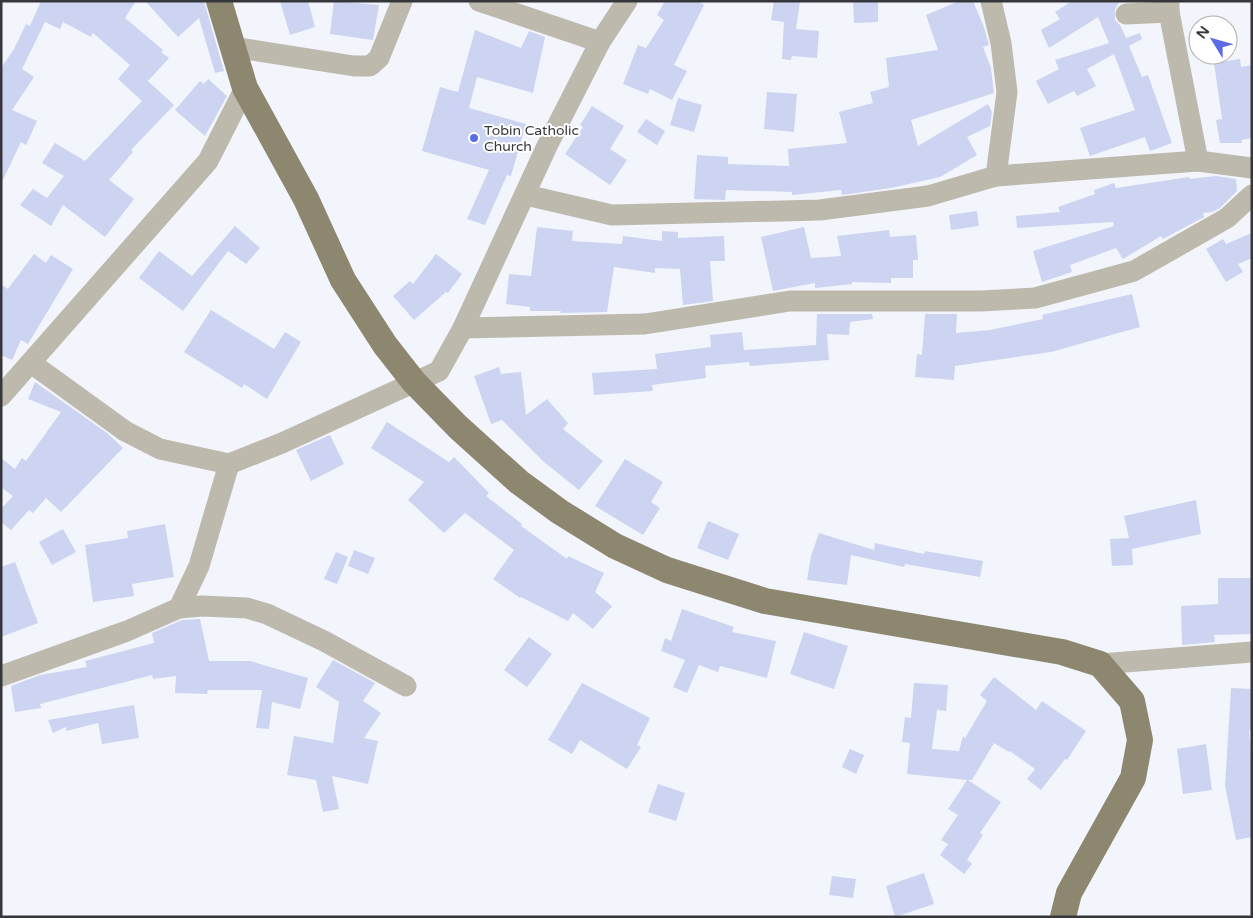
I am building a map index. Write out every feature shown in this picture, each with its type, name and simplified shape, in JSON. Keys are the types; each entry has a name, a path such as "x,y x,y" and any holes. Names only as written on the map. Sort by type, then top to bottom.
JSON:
{"main road":[{"path":"219,1 245,88 306,199 343,280 385,344 414,382 458,427 519,482 560,512 615,546 667,570 765,601 1062,652 1100,664 1132,701 1140,740 1133,778 1069,893 1063,917"}],"street":[{"path":"233,47 354,66 370,66 379,58 402,1"},
{"path":"480,1 600,42"},
{"path":"31,363 125,431 160,449 229,464 282,443 438,371 463,328 547,146 600,42 627,1"},
{"path":"991,1 1001,43 1007,92 996,176"},
{"path":"1126,14 1169,7 1198,161"},
{"path":"3,392 31,363 113,266 208,161 245,88"},
{"path":"526,195 612,215 820,210 928,196 996,176 1198,161 1252,168"},
{"path":"463,328 645,324 790,301 981,301 1036,298 1134,271 1227,218 1252,195"},
{"path":"179,608 199,566 229,464"},
{"path":"1,676 127,631 179,608 247,608 267,614 324,641 406,686"},
{"path":"1100,664 1252,652"}],"building":[{"path":"41,1 136,1 125,18 163,50 161,52 169,58 148,81 174,105 131,150 133,152 109,180 134,199 105,237 63,205 51,226 20,205 33,189 47,198 64,176 42,163 55,143 85,161 142,101 118,79 130,65 93,33 91,37 63,22 60,29 45,22 22,69 34,77 12,110 37,121 26,145 21,142 1,184 1,68 14,49 26,24 30,26"},
{"path":"145,1 204,1 224,71 215,73 199,18 178,37"},
{"path":"280,1 308,1 315,27 290,35"},
{"path":"334,1 379,5 373,40 330,34"},
{"path":"665,1 698,1 704,5 674,65 687,71 672,100 650,89 648,94 623,84 638,45 646,48 664,20 657,15"},
{"path":"774,1 800,1 796,29 819,31 817,58 792,56 791,60 782,59 784,22 771,20"},
{"path":"853,1 878,1 878,22 854,23"},
{"path":"959,1 973,1 984,27 989,45 983,47 991,68 994,93 911,120 918,146 988,104 992,112 990,126 967,137 977,155 940,177 891,188 842,195 841,190 792,195 792,192 726,190 725,200 694,199 697,155 728,157 728,164 789,166 788,149 847,143 839,112 873,103 870,92 889,87 886,58 938,50 926,15"},
{"path":"1072,1 1120,1 1115,9 1115,20 1120,25 1126,38 1140,33 1142,39 1129,46 1142,77 1148,75 1172,143 1150,151 1145,137 1090,156 1080,128 1135,110 1114,54 1087,69 1096,86 1077,96 1074,91 1048,104 1036,81 1059,69 1055,60 1109,43 1098,17 1049,48 1041,30 1060,19 1055,12"},
{"path":"475,30 521,48 529,31 545,37 533,93 477,77 469,108 526,124 511,176 507,175 485,225 467,219 489,170 422,151 440,87 458,92"},
{"path":"1238,59 1240,59 1241,67 1252,65 1252,138 1242,140 1242,143 1220,143 1216,120 1222,119 1214,65 1238,65"},
{"path":"208,79 227,96 205,136 175,110 200,81 204,84"},
{"path":"767,92 797,94 794,132 764,129"},
{"path":"678,98 702,105 694,132 670,125"},
{"path":"592,106 624,126 610,149 627,160 610,185 565,154 583,127 580,125"},
{"path":"646,119 665,131 657,145 637,132"},
{"path":"1216,176 1236,179 1237,191 1220,208 1212,212 1203,213 1204,217 1163,239 1161,236 1123,259 1116,248 1070,265 1072,272 1042,282 1033,251 1114,226 1113,222 1017,228 1016,216 1060,212 1058,207 1095,194 1094,190 1114,183 1116,188 1189,177 1190,179"},
{"path":"977,211 979,226 951,230 949,215"},
{"path":"235,226 260,248 246,264 228,251 183,311 139,278 159,251 192,276"},
{"path":"537,227 573,231 572,241 622,244 623,236 662,241 662,231 678,232 678,238 724,236 725,261 710,261 713,301 683,305 680,269 655,268 655,273 614,267 607,312 560,313 561,311 530,311 530,307 506,304 509,274 531,276"},
{"path":"804,227 811,258 841,256 837,236 889,230 890,237 916,235 918,260 913,260 913,278 891,278 891,283 852,282 852,284 815,288 815,283 773,291 761,237"},
{"path":"1252,233 1252,258 1238,264 1243,272 1226,282 1206,249 1223,239 1226,244"},
{"path":"34,254 46,263 51,255 73,269 28,344 21,340 12,360 1,355 1,284 8,289"},
{"path":"436,254 462,274 448,293 446,292 414,320 393,296 410,281 413,284"},
{"path":"1132,294 1140,327 1051,352 955,366 954,380 915,377 917,354 922,355 925,314 957,314 956,333 990,330 1043,319 1042,315"},
{"path":"211,310 274,349 285,332 301,342 267,399 244,384 242,388 184,352"},
{"path":"817,314 872,314 873,319 850,322 849,335 827,334 829,360 750,366 749,362 705,366 706,378 652,385 653,391 594,395 592,373 657,369 655,354 711,347 710,335 742,332 744,350 816,345"},
{"path":"499,367 501,374 521,372 526,415 547,399 568,423 563,429 603,461 579,490 544,462 502,420 491,424 474,376"},
{"path":"35,382 107,433 123,448 61,512 46,498 33,513 29,510 11,530 1,522 1,509 13,496 1,487 1,458 15,469 22,458 26,461 61,412 28,399"},
{"path":"387,422 449,462 454,457 489,493 486,496 522,524 521,526 567,559 568,556 604,573 595,592 612,606 593,629 573,613 568,621 520,598 493,579 514,550 465,513 444,533 408,500 424,482 371,448"},
{"path":"330,435 344,464 311,481 296,450"},
{"path":"625,459 663,482 651,502 660,508 643,535 595,506"},
{"path":"1196,500 1201,534 1132,549 1133,565 1112,566 1110,539 1129,538 1124,516"},
{"path":"708,521 739,534 728,560 697,548"},
{"path":"165,524 174,577 132,584 134,596 93,602 85,545 128,538 127,531"},
{"path":"63,529 76,552 52,565 39,542"},
{"path":"819,533 874,550 875,543 924,554 925,551 983,561 980,577 905,564 904,567 851,555 847,585 807,580 811,556"},
{"path":"354,550 375,558 368,574 348,566"},
{"path":"336,552 348,557 337,584 324,579"},
{"path":"15,562 38,623 1,637 1,567"},
{"path":"1218,578 1252,578 1252,634 1214,635 1215,642 1182,645 1181,606 1218,604"},
{"path":"682,609 734,627 732,632 776,641 767,678 720,666 718,672 699,665 687,693 673,687 685,660 661,651 665,638 671,641"},
{"path":"200,619 209,661 250,661 308,678 300,709 272,702 269,729 256,728 262,690 208,690 207,694 175,693 176,676 153,679 152,675 40,704 41,708 15,712 11,686 40,675 87,667 85,661 154,643 152,633 182,620"},
{"path":"804,632 848,646 834,689 790,674"},
{"path":"529,637 552,654 527,687 504,670"},
{"path":"333,660 375,683 363,701 381,713 364,738 378,741 368,784 332,776 339,809 323,812 316,780 287,775 294,736 333,743 339,702 316,687"},
{"path":"994,677 1036,710 1042,701 1086,731 1067,760 1065,759 1041,790 1027,779 1035,769 1010,751 994,743 972,780 968,780 1001,802 980,833 983,835 967,860 972,864 964,874 940,855 948,844 941,840 958,815 948,809 967,780 907,774 910,743 902,742 905,717 911,718 914,683 948,685 946,711 937,710 932,749 959,751 963,736 965,738 987,701 980,695"},
{"path":"582,683 650,718 637,745 641,747 627,769 580,740 572,754 548,740"},
{"path":"1231,688 1252,689 1252,731 1249,730 1252,767 1252,837 1236,840 1225,786"},
{"path":"134,705 139,738 102,744 98,723 66,731 66,727 53,733 48,720"},
{"path":"1206,744 1212,790 1183,794 1177,749"},
{"path":"850,749 864,755 856,774 842,767"},
{"path":"658,784 685,793 676,821 648,812"},
{"path":"924,873 934,904 895,917 886,886"},
{"path":"832,876 856,879 853,898 829,895"}],"place":[{"name":"Tobin Catholic Church","path":"474,138"}]}
